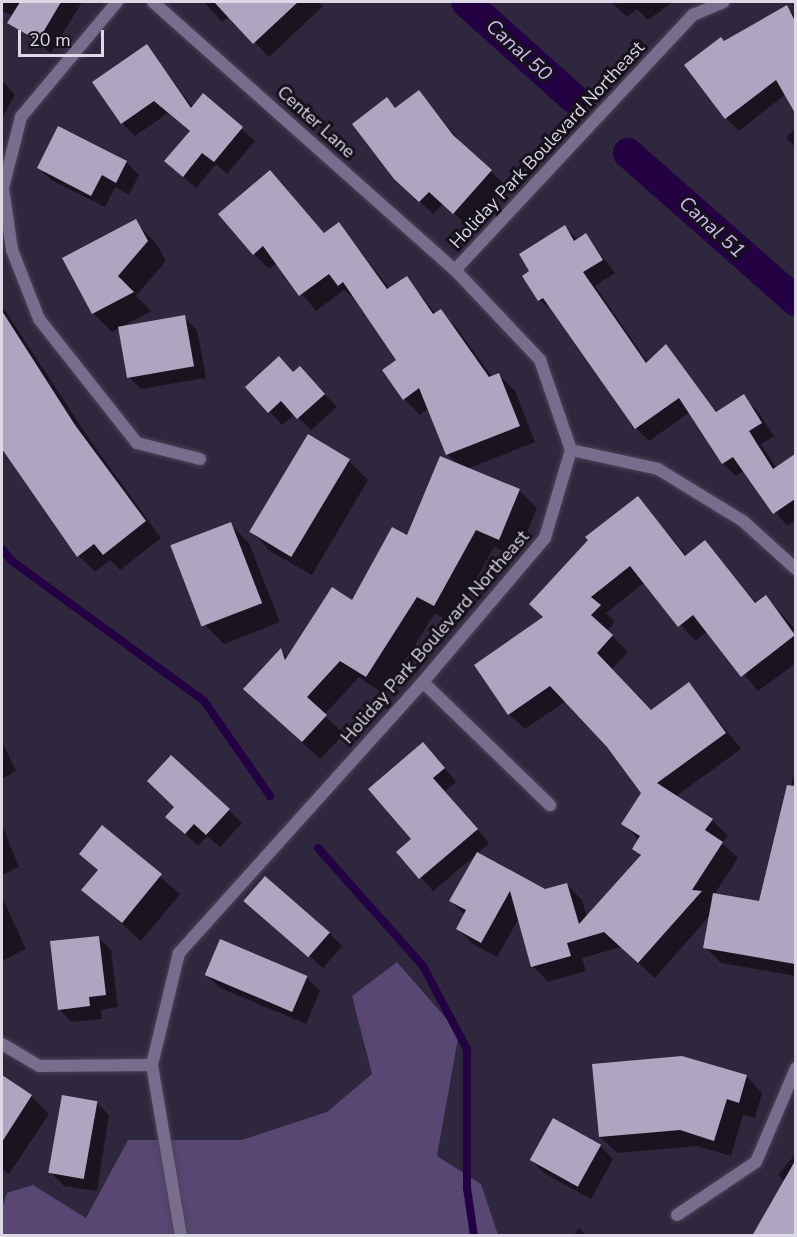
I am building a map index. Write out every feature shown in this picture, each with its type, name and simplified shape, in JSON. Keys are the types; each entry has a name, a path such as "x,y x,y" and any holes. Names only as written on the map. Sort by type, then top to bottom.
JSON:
{"street":[{"path":"117,2 21,117 3,188 12,250 39,319 137,443 200,459"},
{"name":"Center Lane","path":"153,2 455,270"},
{"name":"Holiday Park Boulevard Northeast","path":"181,1236 152,1065 179,953 423,682 545,538 571,450 540,360 455,270 693,15 723,2"},
{"path":"571,450 658,469 743,521 795,569"},
{"path":"423,682 550,805"},
{"path":"2,1044 39,1066 152,1065"},
{"path":"677,1215 756,1162 795,1068"}],"shaded area":[{"path":"397,962 459,1033 437,1156 481,1184 498,1235 2,1235 2,1208 7,1193 33,1185 86,1218 128,1140 242,1140 327,1112 372,1074 352,996"}],"building":[{"path":"20,2 61,2 38,41 7,23"},
{"path":"214,2 298,2 253,44"},
{"path":"787,5 795,21 795,113 776,80 725,119 684,65 721,37 724,41"},
{"path":"147,44 191,108 203,93 243,127 214,162 202,153 183,177 164,161 190,131 154,101 121,124 92,82"},
{"path":"419,90 453,135 492,170 453,214 429,192 419,202 394,179 352,124 387,97 395,108"},
{"path":"58,126 127,161 116,183 102,175 91,196 37,168"},
{"path":"270,170 324,233 339,222 387,289 407,276 433,314 441,309 489,377 499,373 520,426 446,455 419,388 403,400 382,370 396,360 343,282 338,286 329,274 299,296 263,246 253,255 218,214"},
{"path":"136,219 148,241 118,276 134,292 92,314 62,258"},
{"path":"565,225 574,241 586,233 603,260 583,272 646,363 666,344 716,412 744,394 762,423 749,431 773,469 795,454 795,499 773,514 733,457 722,464 679,398 635,429 543,298 538,301 522,276 529,271 519,254"},
{"path":"2,311 75,425 146,521 103,555 94,544 77,557 2,449"},
{"path":"185,315 194,366 127,378 118,327"},
{"path":"279,356 293,372 300,366 325,394 297,419 281,401 268,413 245,387"},
{"path":"308,434 350,459 291,557 249,532"},
{"path":"440,456 520,489 499,540 476,530 434,606 417,597 366,677 340,661 307,697 327,715 302,742 243,689 281,648 285,660 332,587 352,600 392,527 407,535"},
{"path":"638,496 685,556 705,540 755,603 766,595 795,635 741,677 693,615 678,627 630,566 591,597 601,605 591,615 613,635 597,653 651,710 689,682 726,733 657,783 713,819 705,830 723,842 692,890 702,891 638,963 604,932 567,943 571,956 531,967 510,891 481,943 456,929 466,910 449,901 477,852 545,889 567,883 579,924 641,855 632,849 640,836 621,824 641,793 607,747 550,686 508,715 474,665 543,617 529,604 588,540 585,537"},
{"path":"231,522 262,603 201,627 170,545"},
{"path":"423,742 445,768 433,778 478,829 419,879 396,852 411,839 368,789"},
{"path":"171,755 230,809 206,835 194,824 185,834 165,817 174,807 147,781"},
{"path":"787,785 795,786 795,964 703,948 713,893 759,901"},
{"path":"102,825 162,874 122,923 81,890 98,870 79,854"},
{"path":"265,876 330,932 308,957 243,901"},
{"path":"99,936 106,995 89,997 90,1006 58,1010 50,941"},
{"path":"220,939 307,976 292,1012 205,975"},
{"path":"682,1056 747,1075 739,1103 727,1099 714,1141 680,1130 599,1137 592,1064"},
{"path":"2,1075 32,1095 2,1142"},
{"path":"62,1095 97,1101 84,1179 48,1173"},
{"path":"553,1118 601,1145 578,1187 530,1160"},
{"path":"795,1161 795,1236 752,1236"}],"waterway":[{"name":"Canal 50","path":"466,2 573,98"},
{"name":"Canal 51","path":"628,153 796,301"},
{"path":"2,549 12,561 204,701 270,796"},
{"path":"318,848 423,966 467,1049 467,1188 474,1236"}]}
